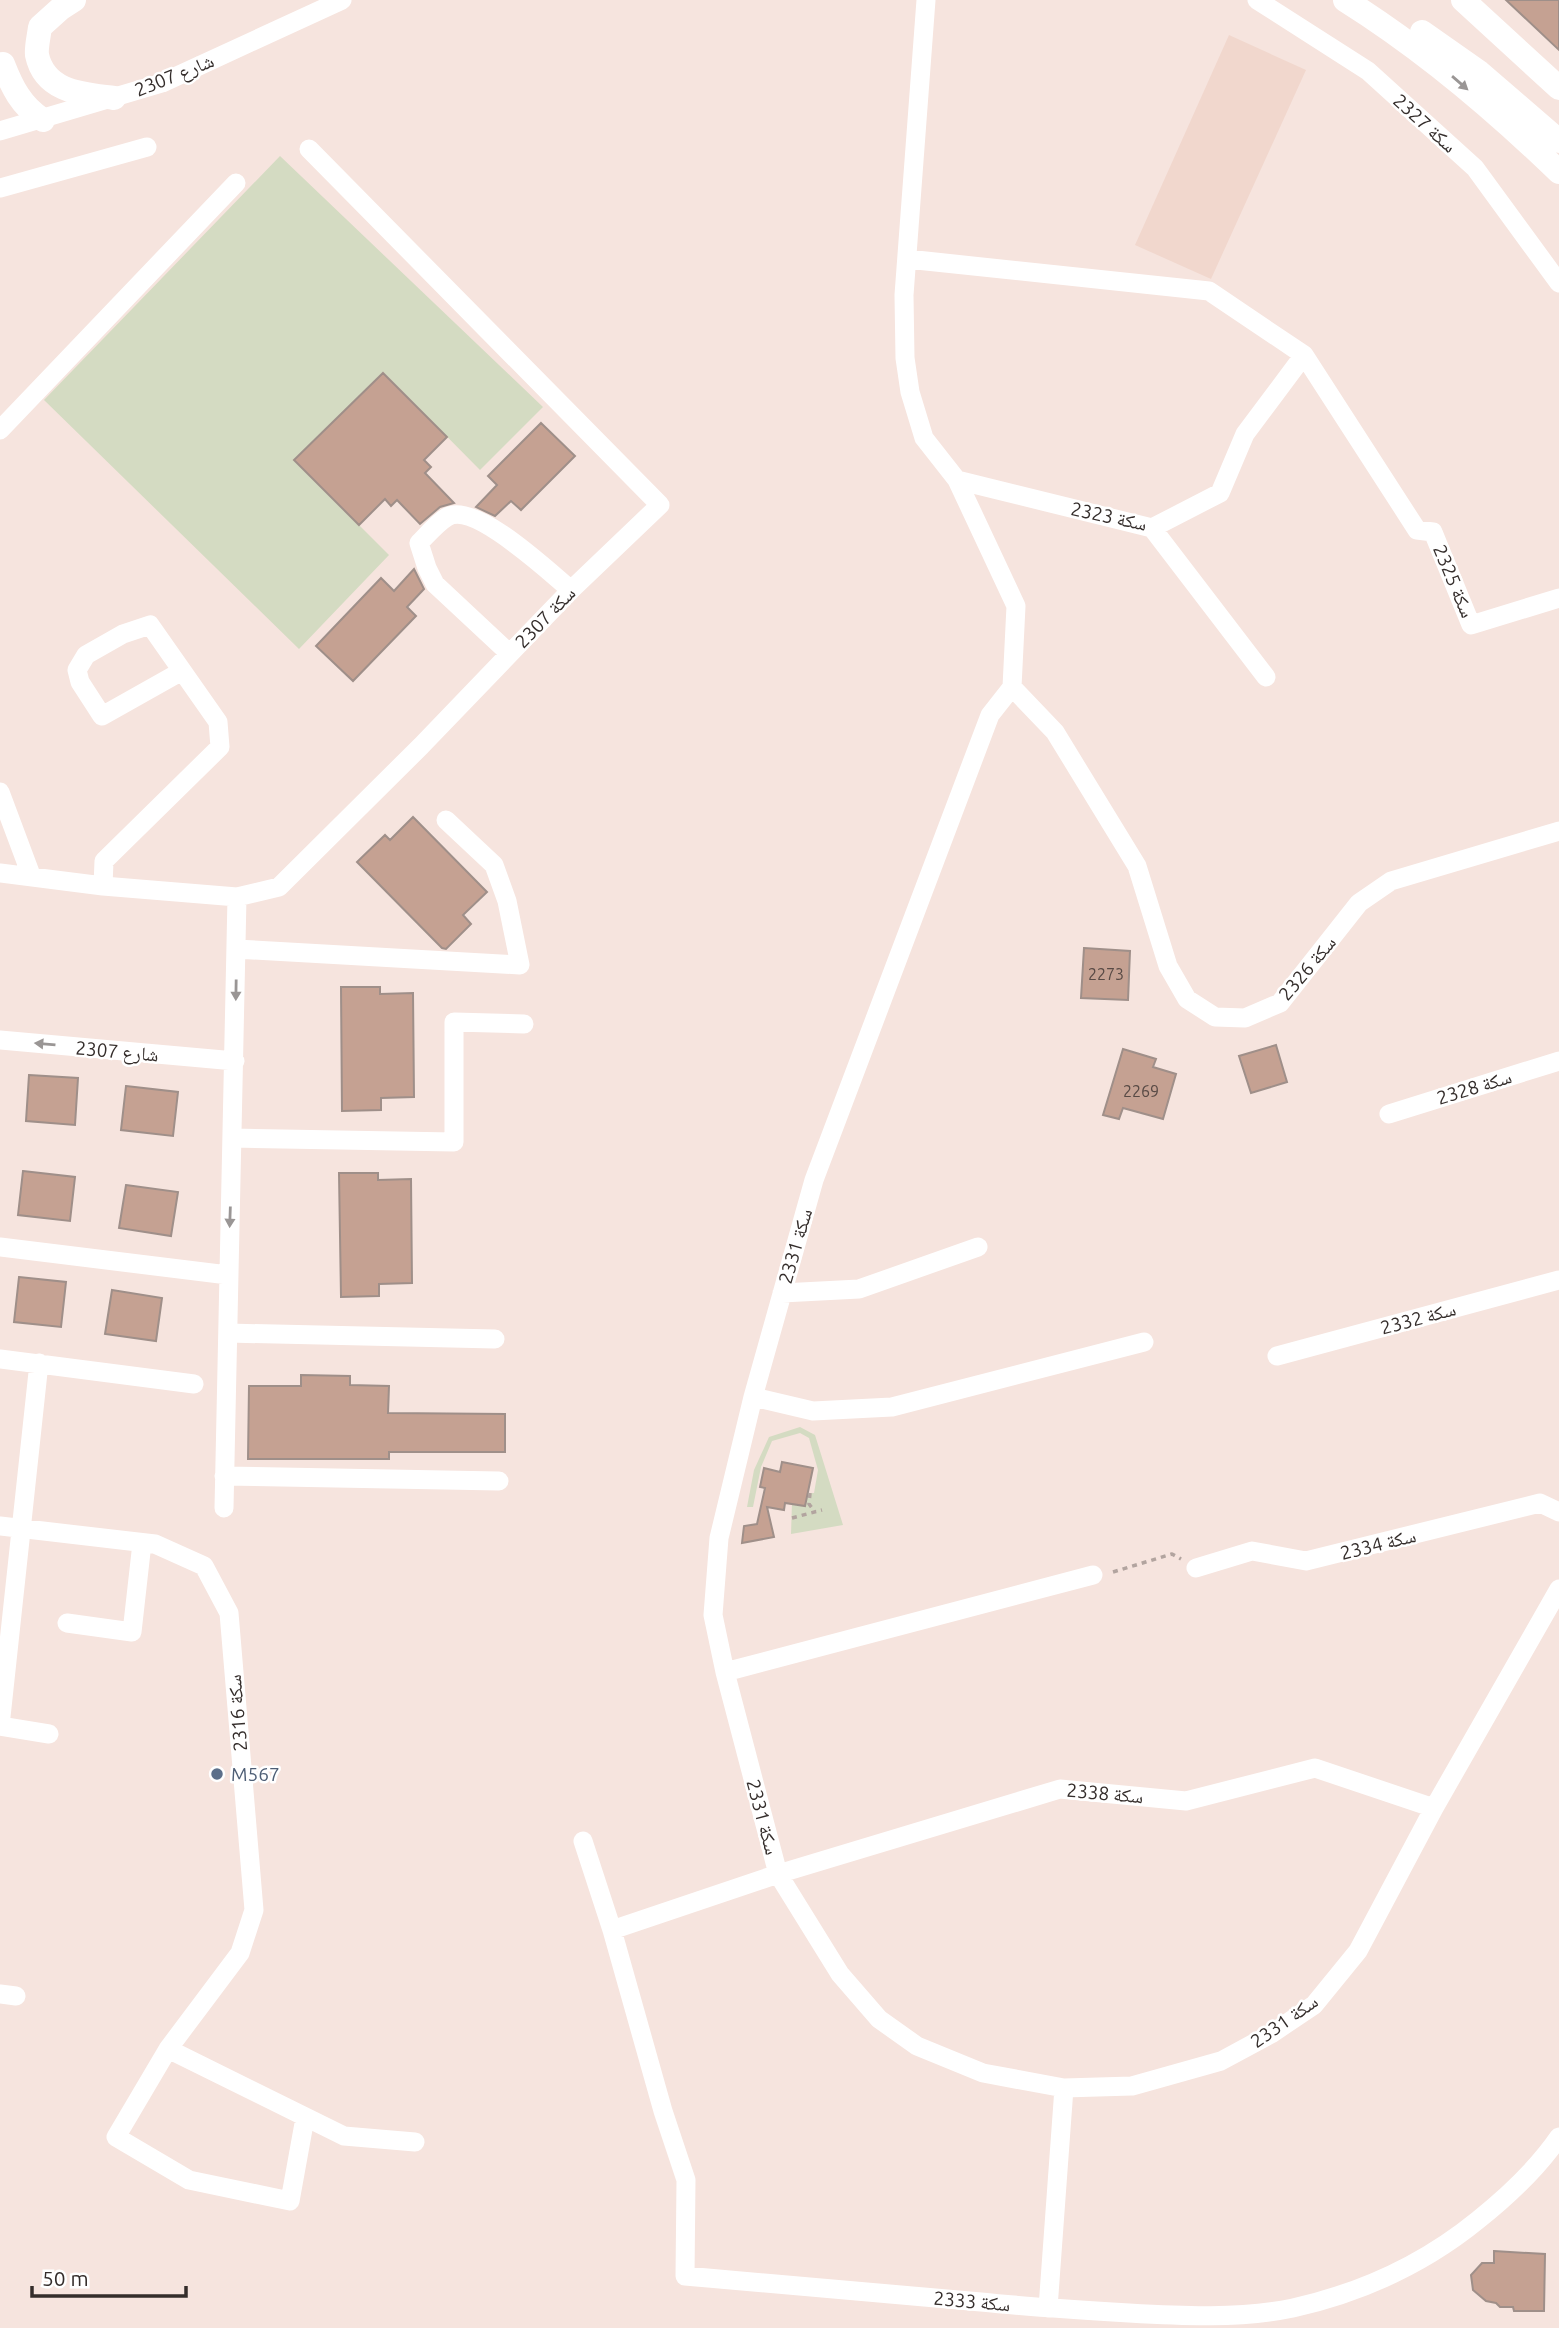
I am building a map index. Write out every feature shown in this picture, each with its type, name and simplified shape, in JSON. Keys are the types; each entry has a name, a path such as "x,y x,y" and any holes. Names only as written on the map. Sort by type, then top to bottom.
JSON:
{"main road":[{"path":"74,0 40,27 37,55 49,79 73,93 114,98"},
{"path":"1345,0 1402,37 1448,72 1510,125 1559,172"},
{"path":"1375,0 1479,72 1559,141"},
{"path":"1463,0 1559,88"},
{"path":"0,96 1,62"},
{"path":"1,62 18,98 29,111 43,120"}],"street":[{"name":"2307 شارع","path":"0,131 162,83 342,0"},
{"path":"926,0 907,259 905,358 924,438 957,480 1016,606 1012,687"},
{"name":"سكة 2327","path":"1257,0 1368,71 1475,168 1559,283"},
{"path":"0,188 147,147"},
{"name":"سكة 2307","path":"0,873 103,886 237,897 279,887 421,746 571,590 660,505 309,149"},
{"path":"0,430 236,183"},
{"path":"907,259 1209,291 1304,355"},
{"name":"سكة 2323","path":"957,480 1152,528 1220,493 1245,434 1304,355"},
{"name":"سكة 2325","path":"1304,355 1417,530 1433,533 1471,625 1559,598"},
{"path":"509,653 435,584 419,543 448,516 464,515 496,528 571,590"},
{"path":"1152,528 1266,677"},
{"path":"103,886 104,861 220,747 218,722 150,625 123,634 86,655 76,670 80,682 102,716 182,671"},
{"name":"سكة 2326","path":"1012,687 1055,732 1137,866 1168,967 1187,999 1215,1017 1245,1018 1280,1003 1359,903 1391,881 1559,831"},
{"name":"سكة 2331","path":"1012,687 990,715 814,1180 754,1397 719,1538 713,1615 725,1672 778,1874 840,1974 879,2019 917,2046 983,2073 1064,2088 1132,2086 1221,2061 1271,2034 1314,2005 1358,1951 1434,1808 1559,1589"},
{"path":"0,792 31,875"},
{"path":"236,949 520,965 507,901 494,865 446,820"},
{"path":"223,1508 237,897"},
{"path":"233,1138 454,1142 454,1023 524,1024"},
{"name":"2307 شارع","path":"0,1040 235,1061"},
{"name":"سكة 2328","path":"1389,1114 1559,1060"},
{"path":"0,1247 228,1275"},
{"path":"782,1293 859,1289 978,1247"},
{"name":"سكة 2332","path":"1277,1356 1559,1280"},
{"path":"228,1333 495,1339"},
{"path":"754,1397 813,1411 892,1407 1144,1342"},
{"path":"0,1359 194,1384"},
{"path":"39,1363 23,1529 8,1579 0,1726 49,1734"},
{"path":"224,1476 499,1481"},
{"name":"سكة 2334","path":"1196,1568 1252,1551 1306,1561 1540,1503 1559,1512"},
{"name":"2316 سكة","path":"0,1526 155,1544 204,1566 229,1613 254,1910 240,1953 168,2049 116,2137 189,2180 290,2201 305,2118"},
{"path":"67,1623 132,1632 142,1543"},
{"path":"725,1672 1093,1575"},
{"name":"سكة 2338","path":"778,1874 1060,1789 1186,1801 1315,1768 1434,1808"},
{"name":"سكة 2333","path":"583,1841 612,1930 663,2112 686,2180 685,2276 1048,2308 1178,2316 1242,2314 1291,2308 1348,2293 1400,2271 1455,2238 1506,2198 1549,2152 1559,2137"},
{"path":"612,1930 778,1874"},
{"path":"168,2049 344,2136 415,2141"},
{"path":"1048,2308 1064,2088"}],"path":[{"path":"810,1493 809,1504 816,1512"},
{"path":"792,1518 822,1510"},
{"path":"1093,1575 1109,1573 1172,1554 1196,1568"}],"shaded area":[{"path":"1229,35 1306,70 1211,279 1135,245"}],"green space":[{"path":"280,156 543,407 480,470 383,372 294,460 389,555 299,649 44,400"},
{"path":"800,1427 815,1435 843,1525 791,1534 792,1502 800,1505 806,1502 808,1493 814,1493 818,1470 809,1438 800,1433 772,1441 761,1467 753,1507 747,1507 754,1470 769,1437"}],"building":[{"path":"1506,0 1559,0 1559,50"},
{"path":"383,373 447,437 424,460 431,467 425,473 454,503 440,507 420,524 397,500 391,506 385,499 359,525 294,460"},
{"path":"541,423 575,456 521,510 511,501 495,516 476,507 497,485 488,476"},
{"path":"414,569 424,589 407,607 416,616 353,681 316,646 381,578 394,591"},
{"path":"413,817 487,892 463,915 471,924 446,949 357,862 385,835 390,840"},
{"path":"1084,948 1130,951 1128,1000 1081,998"},
{"path":"341,987 380,987 380,994 413,993 414,1097 381,1098 381,1110 342,1111"},
{"path":"1276,1045 1287,1082 1251,1093 1239,1056"},
{"path":"1123,1049 1156,1059 1153,1067 1176,1074 1163,1119 1123,1108 1119,1119 1103,1115"},
{"path":"29,1075 78,1078 75,1125 26,1121"},
{"path":"126,1086 178,1092 173,1136 121,1130"},
{"path":"23,1171 75,1177 70,1221 18,1215"},
{"path":"339,1173 378,1173 378,1180 411,1179 412,1283 379,1284 379,1296 341,1297"},
{"path":"126,1185 178,1192 171,1236 119,1228"},
{"path":"19,1277 66,1282 61,1327 14,1322"},
{"path":"112,1290 162,1298 156,1341 105,1334"},
{"path":"301,1375 350,1376 350,1385 389,1386 388,1413 505,1414 505,1452 389,1452 389,1459 248,1459 249,1386 301,1386"},
{"path":"782,1462 813,1468 805,1506 785,1503 784,1510 767,1507 774,1537 742,1543 744,1526 757,1524 765,1488 760,1487 764,1468 780,1472"},
{"path":"1494,2251 1545,2254 1544,2311 1514,2311 1513,2307 1500,2307 1496,2303 1486,2301 1473,2290 1471,2275 1482,2263 1494,2263"}],"place":[{"name":"M567","path":"217,1774"}]}
